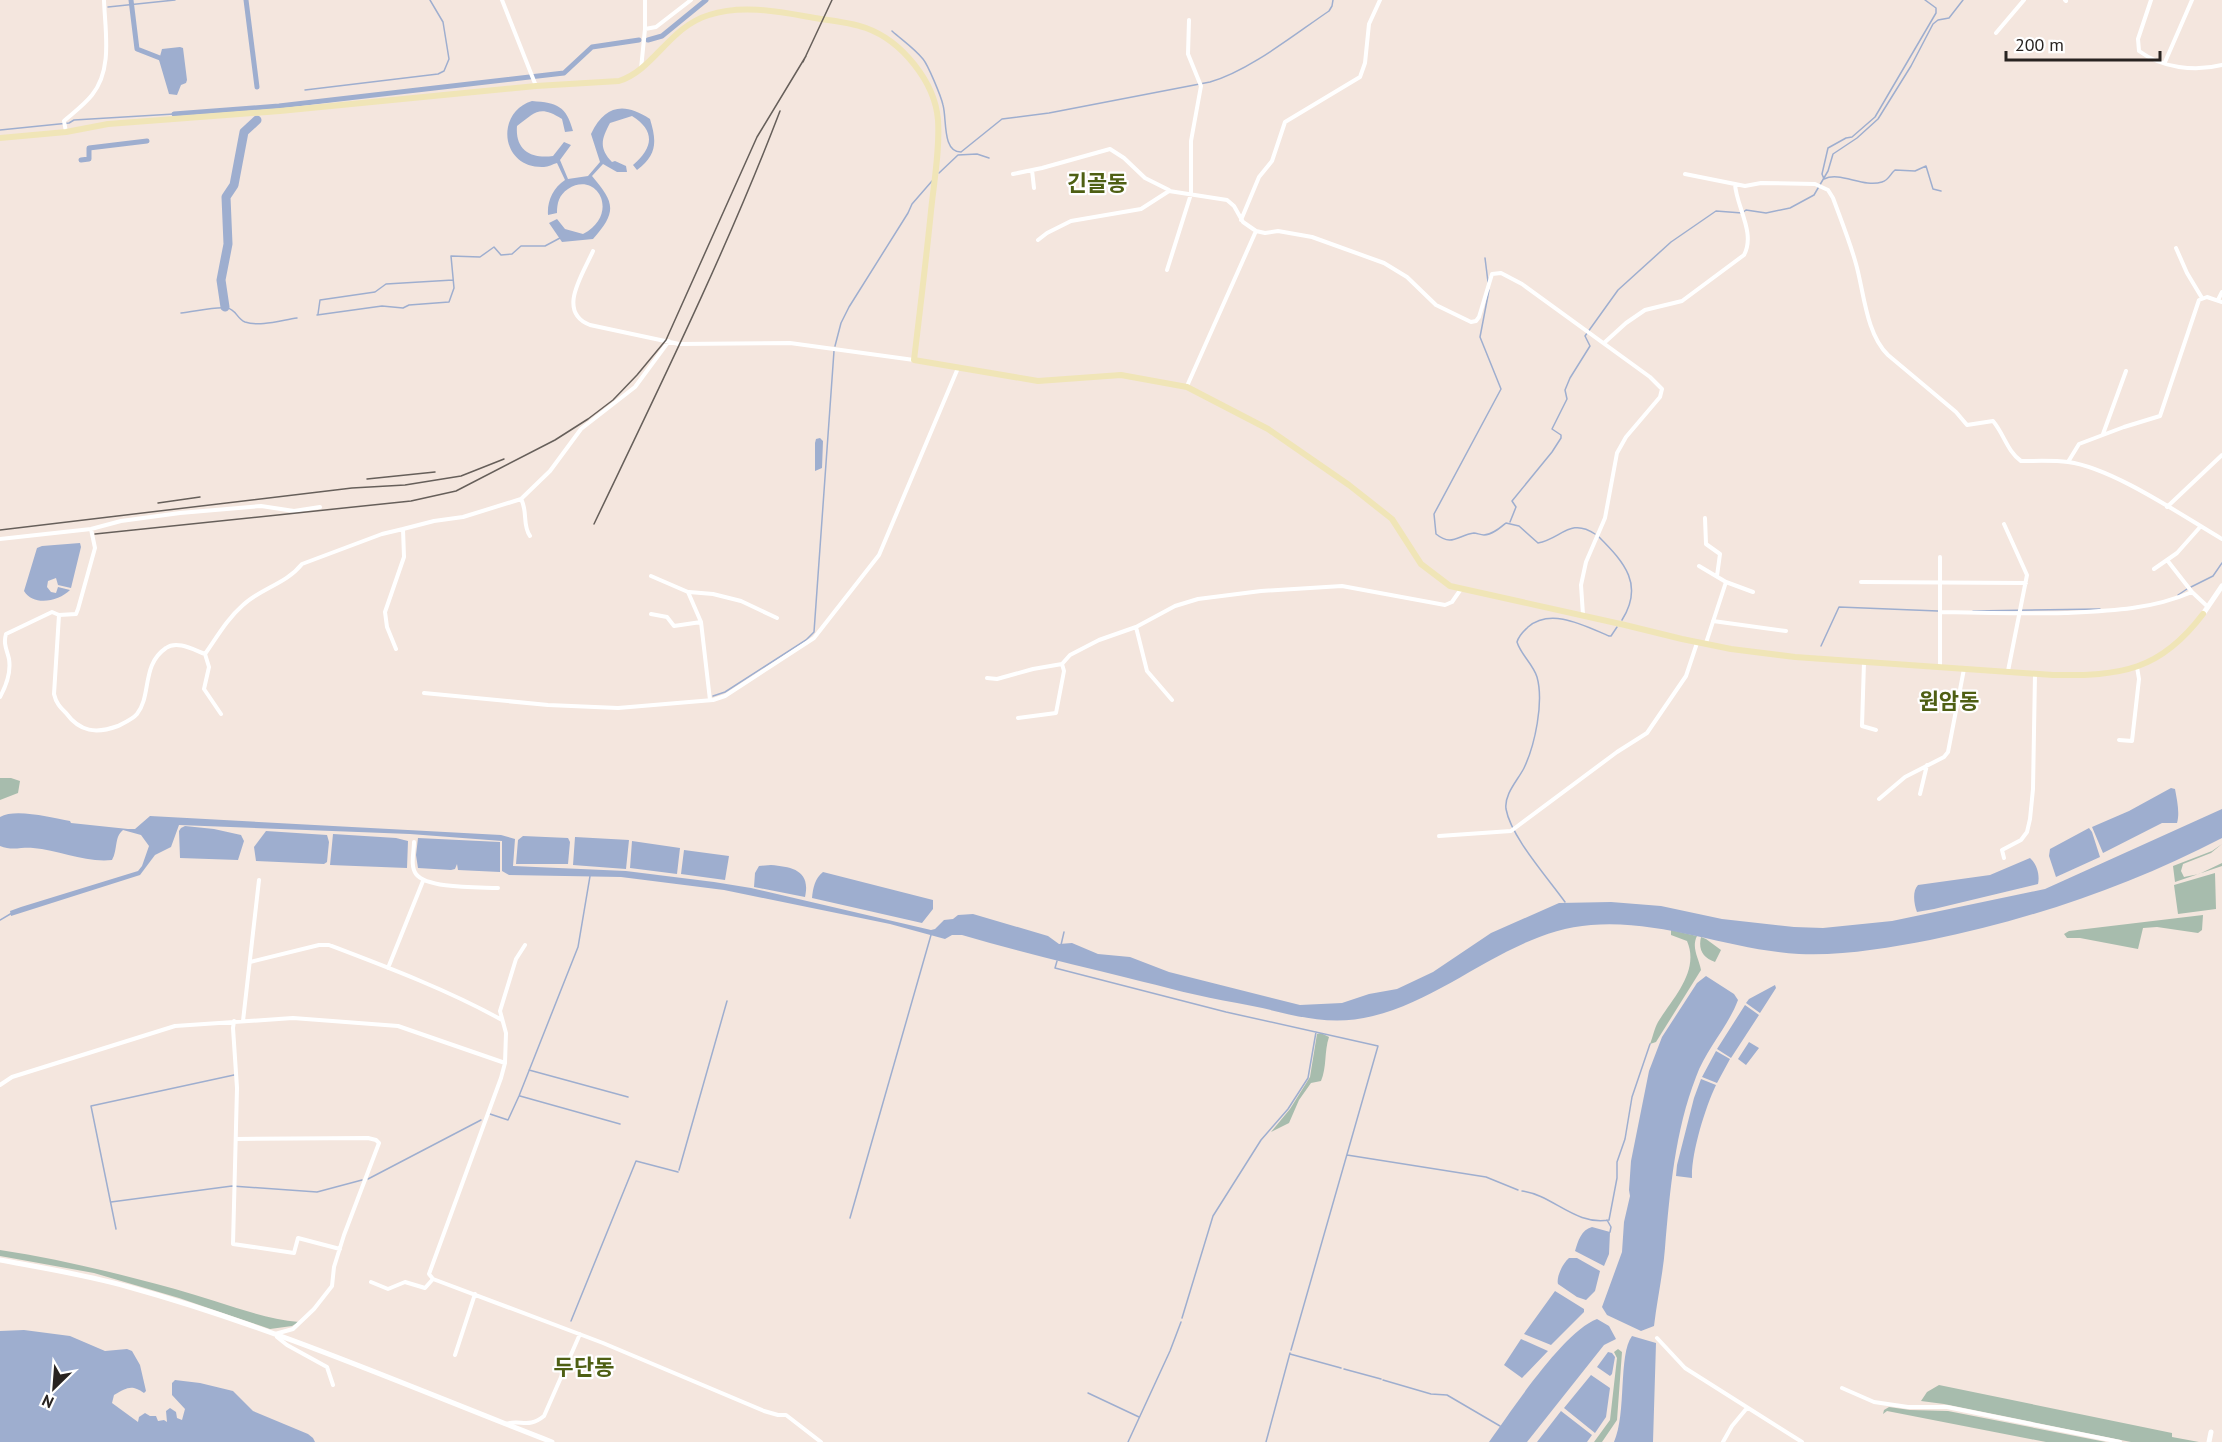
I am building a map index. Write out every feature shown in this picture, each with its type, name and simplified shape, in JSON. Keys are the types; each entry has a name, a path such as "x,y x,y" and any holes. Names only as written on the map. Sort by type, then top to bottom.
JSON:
{"main road":[{"path":"0,138 65,127 108,123 280,111 536,86 619,81 632,77 686,26 709,15 740,9 777,12 861,26 882,35 909,59 926,82 934,100 939,132 914,360 1038,381 1121,375 1187,387 1268,429 1348,485 1392,519 1421,564 1450,586 1697,643 1794,657 2035,674 2104,674 2153,660 2187,636 2203,614"}],"street":[{"path":"65,127 64,121 90,97 107,60 104,0"},
{"path":"502,0 536,86"},
{"path":"640,69 645,29 645,0"},
{"path":"645,29 656,27 691,0"},
{"path":"1241,220 1259,177 1272,161 1281,128 1285,122 1360,77 1365,63 1370,24 1380,0"},
{"path":"1996,33 2024,0"},
{"path":"2144,0 2151,1 2137,45 2139,51 2146,57 2190,70 2222,65"},
{"path":"2165,62 2192,0"},
{"path":"1167,270 1191,194 1191,141 1201,86 1188,54 1189,20"},
{"path":"1013,174 1110,149 1124,158 1145,178 1170,191 1227,200 1234,206 1241,220 1256,231 1265,233 1278,231 1312,237 1372,258 1402,272 1436,305 1471,322 1476,321 1479,317 1492,274 1502,273 1522,284 1650,377 1662,389 1660,397 1626,437 1617,453 1605,518 1586,562 1581,585 1583,615"},
{"path":"1032,170 1034,189"},
{"path":"1685,174 1745,186 1761,183 1806,183 1828,190 1833,198 1856,263 1866,308 1883,350 1956,412 1967,425 1993,421 2000,429 2010,452 2021,461 2068,462 2102,473 2222,538"},
{"path":"1604,343 1645,310 1682,301 1744,255 1747,246 1744,216 1735,184"},
{"path":"1038,240 1071,221 1141,209 1170,191"},
{"path":"1187,387 1256,231"},
{"path":"2176,248 2202,298"},
{"path":"593,251 572,299 576,316 590,325 687,344 790,343 914,360"},
{"path":"2068,462 2079,444 2160,416 2197,305 2202,298 2208,297 2220,301 2222,292"},
{"path":"205,654 226,622 244,603 294,574 302,564 382,534 463,517 521,499 550,471 581,429 635,387 669,341"},
{"path":"424,693 548,705 618,708 710,700 725,696 814,639 879,555 958,368"},
{"path":"2103,434 2126,371"},
{"path":"2167,507 2222,455"},
{"path":"521,499 525,505 525,524 530,536"},
{"path":"0,539 91,529 121,521 204,511 261,506 294,511 320,507"},
{"path":"1705,518 1706,544 1720,554 1717,576"},
{"path":"2004,524 2027,575 2008,672"},
{"path":"2154,569 2177,553 2201,526"},
{"path":"0,697 9,670 5,646 6,634 52,612 59,615 76,614 95,548 91,529"},
{"path":"396,649 387,627 385,612 404,557 403,530"},
{"path":"1940,557 1940,667"},
{"path":"2167,560 2192,592 2208,607"},
{"path":"1699,566 1726,582 1753,592"},
{"path":"651,576 688,592 712,594 741,601 777,618"},
{"path":"1706,644 1726,582"},
{"path":"1861,582 2026,583"},
{"path":"987,678 997,679 1062,664 1070,655 1098,640 1136,627 1175,606 1198,599 1261,591 1342,585 1445,605 1452,602 1461,589"},
{"path":"2203,614 2219,598 2222,586"},
{"path":"688,592 701,622 710,700"},
{"path":"1940,612 2019,614 2123,611 2171,601 2192,592"},
{"path":"651,614 667,617 674,626 701,622"},
{"path":"59,615 54,694 56,702 73,723 85,729 94,731 110,729 125,723 137,714 149,671 165,648 180,645 205,654"},
{"path":"1713,621 1786,631"},
{"path":"1136,627 1147,671 1172,700"},
{"path":"1439,836 1511,831 1617,752 1647,733 1686,676 1697,643"},
{"path":"205,654 209,667 204,688 221,714"},
{"path":"1864,662 1862,726 1876,730"},
{"path":"1018,718 1056,713 1064,671 1062,664"},
{"path":"2119,740 2132,741 2139,679 2137,666"},
{"path":"1879,799 1905,777 1944,757 1950,747 1964,669"},
{"path":"2004,858 2002,850 2020,840 2027,832 2030,819 2033,789 2035,674"},
{"path":"1920,794 1926,765"},
{"path":"414,842 412,868 423,881 498,888"},
{"path":"243,1021 259,880"},
{"path":"388,968 423,881"},
{"path":"250,962 319,945 329,945 482,1009 503,1021"},
{"path":"525,945 516,959 500,1011 506,1033 505,1063 501,1078 429,1274 433,1280 580,1334 764,1411 786,1415 821,1442"},
{"path":"0,1085 12,1077 162,1029 194,1023 302,1018 398,1026 505,1063"},
{"path":"234,1021 237,1088 233,1244 294,1253 298,1238 340,1250"},
{"path":"236,1139 368,1138 378,1141 379,1146 340,1250 331,1279 332,1286 310,1314 294,1329 274,1334"},
{"path":"0,1260 129,1287 274,1334 552,1442"},
{"path":"371,1282 388,1289 405,1282 425,1288 433,1280"},
{"path":"455,1355 475,1294"},
{"path":"274,1334 287,1345 327,1367 333,1385"},
{"path":"505,1424 510,1422 528,1424 544,1416 580,1334"},
{"path":"1657,1338 1684,1368 1802,1442"},
{"path":"1842,1388 1874,1402 1908,1407 1947,1407 2120,1442"},
{"path":"1723,1442 1732,1426 1747,1408"},
{"path":"2209,1442 2211,1432"}],"green space":[{"path":"0,778 20,781 18,793 0,800"},
{"path":"2222,844 2211,853 2183,864 2181,871 2184,877 2198,874 2175,882 2173,866 2212,851"},
{"path":"2222,863 2222,866 2200,873"},
{"path":"2215,873 2216,909 2178,914 2174,885"},
{"path":"2203,915 2202,930 2198,933 2157,927 2143,928 2138,949 2080,938 2067,938 2064,934 2069,931"},
{"path":"1671,930 1697,936 1695,949 1701,970 1656,1042 1650,1044 1655,1027 1683,984 1690,963 1687,941 1671,935"},
{"path":"1701,937 1721,950 1715,962 1702,953"},
{"path":"1321,1033 1329,1037 1321,1081 1311,1083 1299,1100 1289,1123 1271,1132 1290,1109 1310,1077 1317,1034"},
{"path":"0,1250 110,1272 252,1313 299,1322 292,1326 270,1329 179,1298 94,1273 0,1256"},
{"path":"1618,1349 1622,1352 1617,1420 1602,1442 1594,1442 1610,1420 1617,1358 1614,1352"},
{"path":"1939,1385 2172,1433 2172,1437 2199,1442 2131,1442 1921,1401 1927,1392"},
{"path":"1889,1407 1948,1411 2106,1442 2046,1442 1887,1411 1883,1414 1884,1410"}],"water":[{"path":"183,48 187,80 181,85 177,95 169,94 159,60 162,49"},
{"path":"532,101 560,107 567,116 573,131 565,132 562,119 543,111 517,126 519,141 526,151 545,157 553,156 564,142 571,145 560,160 568,179 588,176 600,162 591,134 602,117 616,109 624,109 632,110 650,119 654,148 648,159 637,170 633,165 648,146 648,134 645,128 632,116 610,123 607,129 603,139 603,148 612,162 626,166 627,172 617,172 603,164 592,176 605,193 610,207 606,221 593,239 562,242 549,223 557,219 565,229 583,234 594,226 601,216 603,206 596,190 588,185 568,189 559,200 557,213 548,215 552,195 565,180 557,163 547,167 529,165 518,159 511,150 508,127 512,116 520,107"},
{"path":"820,438 823,441 822,468 815,471 815,443 816,439"},
{"path":"80,543 71,588 58,585 56,578 48,581 47,587 51,592 56,593 58,587 70,590 60,597 47,601 28,596 24,591 37,548"},
{"path":"2171,788 2175,789 2177,798 2177,823 2162,823 2103,853 2092,827 2129,811"},
{"path":"2222,809 2222,838 2187,855 2080,899 1968,932 1848,953 1799,954 1747,947 1644,926 1591,925 1562,930 1534,939 1401,1007 1355,1020 1337,1021 1304,1017 1196,995 962,935 952,935 945,939 890,924 724,890 621,877 509,875 502,871 502,841 410,834 179,825 171,847 155,855 140,875 11,916 10,911 21,907 138,871 149,846 141,835 123,830 118,836 112,860 92,860 43,849 0,846 0,817 15,813 44,816 71,823 128,829 135,829 150,816 501,835 515,839 513,866 626,871 714,882 751,888 931,930 944,920 953,919 958,915 973,914 1048,936 1059,944 1072,943 1098,954 1130,957 1169,972 1300,1005 1342,1003 1369,994 1397,989 1433,972 1491,933 1559,903 1611,902 1661,906 1722,919 1794,927 1823,928 1892,921 2045,889"},
{"path":"185,826 241,835 244,841 238,860 180,858 179,831"},
{"path":"2089,828 2100,857 2056,877 2049,856 2050,849"},
{"path":"266,831 327,835 329,842 327,862 324,864 256,861 254,847"},
{"path":"333,834 396,838 408,841 407,868 330,865"},
{"path":"523,836 568,838 570,842 568,864 516,864 518,840"},
{"path":"575,837 629,840 626,869 573,865"},
{"path":"418,838 500,842 500,872 458,870 457,864 455,869 451,870 418,868 416,855"},
{"path":"632,841 680,848 677,874 630,868"},
{"path":"684,850 729,856 725,880 681,874"},
{"path":"2030,858 2037,870 2038,884 1917,912 1914,894 1918,885 1990,875"},
{"path":"759,866 786,867 798,872 805,881 805,897 754,887 755,873"},
{"path":"823,872 933,900 933,909 922,923 812,898 815,883"},
{"path":"1706,976 1734,994 1738,1000 1700,1067 1689,1097 1678,1140 1654,1326 1641,1331 1607,1315 1602,1307 1622,1252 1624,1222 1630,1196 1631,1161 1649,1071 1662,1037 1697,983"},
{"path":"1775,985 1776,988 1760,1013 1746,1003 1749,999"},
{"path":"1745,1005 1759,1015 1731,1058 1717,1049"},
{"path":"1749,1042 1759,1048 1746,1065 1738,1059"},
{"path":"1716,1051 1730,1059 1717,1083 1702,1077"},
{"path":"1701,1079 1716,1085 1700,1131 1692,1178 1676,1176 1694,1098"},
{"path":"1592,1227 1610,1232 1609,1254 1604,1266 1575,1251 1583,1233"},
{"path":"1569,1258 1577,1258 1600,1271 1595,1291 1586,1300 1577,1297 1558,1284 1561,1270"},
{"path":"1555,1291 1584,1309 1584,1312 1551,1345 1524,1334"},
{"path":"1597,1319 1609,1326 1616,1339 1604,1345 1527,1442 1489,1442 1524,1392 1554,1355 1569,1339"},
{"path":"24,1330 70,1336 105,1351 127,1349 132,1351 140,1365 146,1391 144,1393 132,1388 126,1389 114,1395 112,1403 138,1422 139,1417 145,1413 156,1416 158,1421 167,1422 166,1411 170,1408 176,1412 177,1418 182,1420 185,1409 172,1395 172,1383 175,1380 233,1391 253,1411 308,1434 315,1442 0,1442 0,1331"},
{"path":"1632,1336 1656,1343 1653,1442 1614,1442 1620,1416 1625,1356"},
{"path":"1521,1339 1548,1351 1522,1378 1504,1365"},
{"path":"1608,1352 1615,1357 1610,1376 1597,1367"},
{"path":"1591,1375 1610,1388 1606,1417 1595,1433 1564,1408"},
{"path":"1561,1411 1592,1435 1587,1442 1537,1442"}],"waterway":[{"path":"131,0 137,49 160,58"},
{"path":"108,7 175,0"},
{"path":"246,0 257,87"},
{"path":"305,90 438,74 444,71 449,59 443,22 430,0"},
{"path":"648,40 662,36 706,0"},
{"path":"892,31 916,51 925,62 942,101 948,141 955,151 961,152 1002,119 1049,113 1210,82 1225,77 1271,51 1329,11 1333,0"},
{"path":"1925,0 1936,8 1936,13 1875,117 1852,137 1828,148 1822,174 1824,179 1837,177 1875,183 1886,180 1895,170 1915,171 1926,166 1933,189 1941,191"},
{"path":"1510,522 1516,507 1512,501 1561,438 1561,435 1552,429 1567,399 1565,390 1570,378 1590,346 1585,336 1618,290 1671,242 1716,211 1742,213 1746,210 1766,213 1790,208 1814,195 1828,171 1833,154 1857,138 1878,119 1911,66 1933,24 1938,20 1949,18 1963,0"},
{"path":"174,114 279,106 564,73 592,47 639,40"},
{"path":"0,130 69,123 74,120 174,114"},
{"path":"225,307 221,280 228,244 226,197 234,185 244,132 257,120"},
{"path":"81,160 89,159 89,148 147,141"},
{"path":"939,173 958,155 977,154 989,158"},
{"path":"835,346 841,323 849,307 912,204 932,181"},
{"path":"317,315 382,306 403,308 409,305 449,302 454,288 451,256 480,257 494,247 501,255 512,254 521,246 545,246 560,238"},
{"path":"1485,258 1488,282"},
{"path":"318,314 320,300 375,292 386,284 453,280"},
{"path":"1489,290 1480,337 1501,389 1434,514 1436,534 1446,540 1474,533 1487,535 1506,523 1519,526 1538,543 1572,528 1586,529 1595,534"},
{"path":"181,313 227,308 245,322 257,324 297,318"},
{"path":"713,696 725,692 806,640 814,632 834,351"},
{"path":"1599,537 1624,565 1631,585 1631,596 1622,620"},
{"path":"2191,587 2213,576 2222,563"},
{"path":"2178,595 2187,589"},
{"path":"1821,646 1839,607 1938,611"},
{"path":"1973,611 2100,609"},
{"path":"1565,902 1522,844 1509,820 1506,809 1509,793 1524,768 1532,748 1539,711 1537,677 1517,642 1528,627 1537,621 1547,619 1557,618 1579,623 1609,636 1617,627"},
{"path":"490,1114 508,1120 519,1096 578,947 590,876"},
{"path":"0,920 12,913"},
{"path":"1061,945 1064,932"},
{"path":"850,1218 931,935"},
{"path":"1057,961 1055,968 1226,1012 1378,1046 1291,1350"},
{"path":"679,1170 727,1001"},
{"path":"1182,1318 1213,1216 1261,1140 1288,1109 1308,1078 1316,1032"},
{"path":"1522,1191 1544,1198 1585,1219 1609,1220 1617,1178 1617,1162 1625,1139 1632,1097 1650,1044"},
{"path":"529,1070 628,1097"},
{"path":"116,1229 91,1106 234,1075"},
{"path":"520,1096 620,1124"},
{"path":"368,1179 481,1120"},
{"path":"1347,1155 1486,1177 1518,1190"},
{"path":"571,1321 636,1161 678,1172"},
{"path":"111,1202 232,1186 317,1192 362,1180"},
{"path":"1607,1220 1611,1227 1610,1232"},
{"path":"1128,1442 1181,1322"},
{"path":"1266,1442 1290,1353"},
{"path":"1290,1354 1341,1368"},
{"path":"1344,1369 1381,1379"},
{"path":"1383,1380 1431,1394 1447,1395 1500,1426"},
{"path":"1088,1393 1139,1417"}],"railway":[{"path":"803,62 832,0"},
{"path":"95,534 411,501 456,491 555,440 588,419 613,400 666,340 757,137 806,56"},
{"path":"594,524 715,268 780,111"},
{"path":"0,530 352,488 405,485 461,476 504,459"},
{"path":"367,479 435,472"},
{"path":"158,503 200,497"}],"district":[{"name":"긴골동","path":"1097,183"},
{"name":"원암동","path":"1949,701"},
{"name":"두단동","path":"584,1367"}]}
